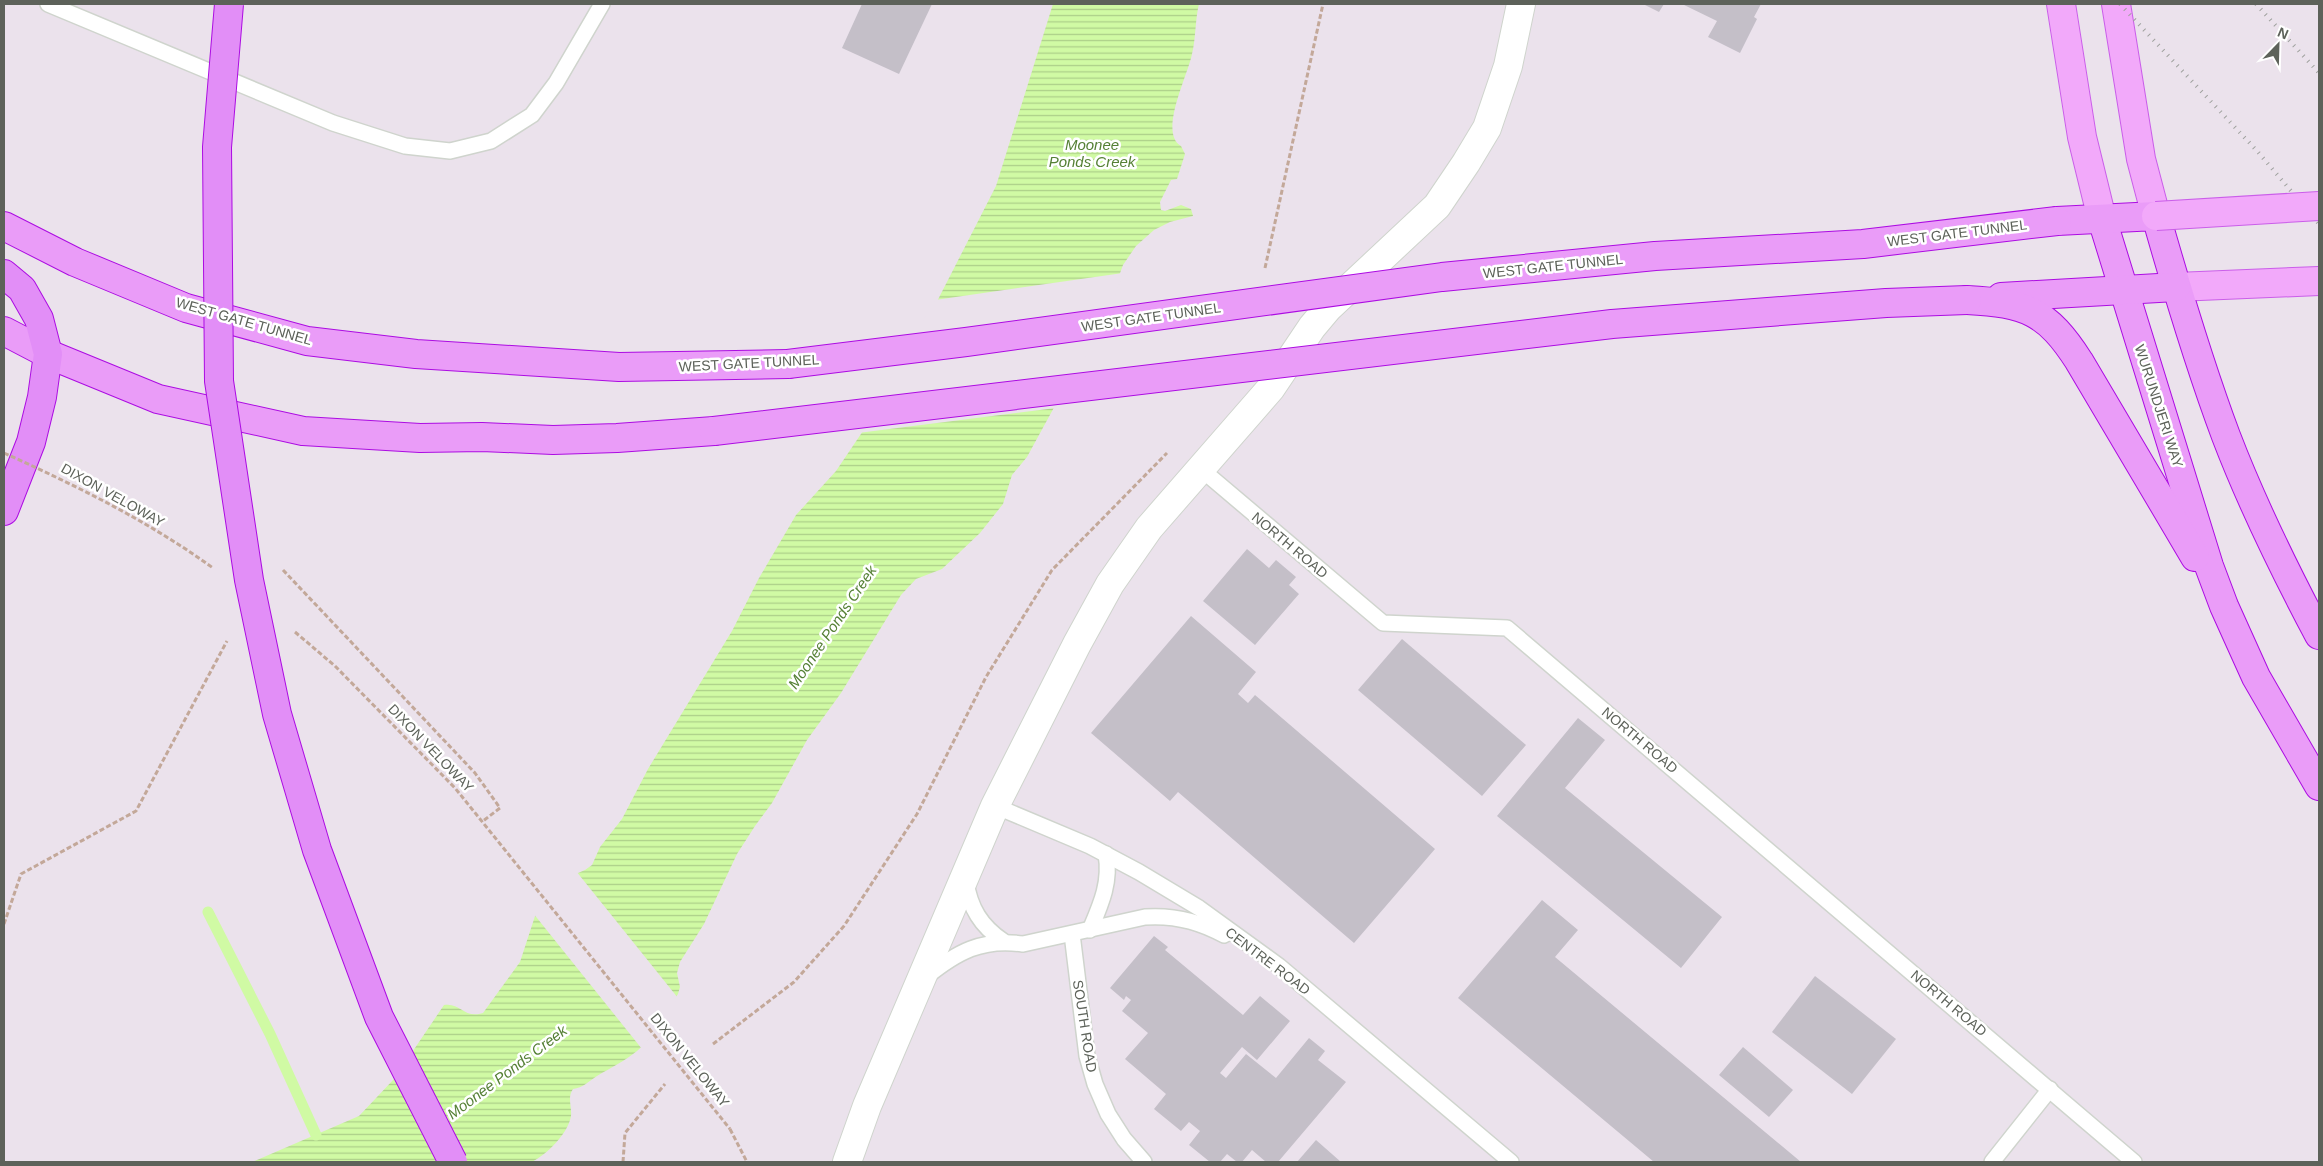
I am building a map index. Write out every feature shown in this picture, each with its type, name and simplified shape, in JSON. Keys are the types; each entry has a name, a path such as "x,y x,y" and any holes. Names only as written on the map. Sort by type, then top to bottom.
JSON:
{"highway":[{"path":"229,4 217,147 219,381 249,580 277,714 317,850 379,1017 453,1162"},
{"path":"2156,216 2176,287 2226,437 2278,554 2319,635"},
{"name":"WEST GATE TUNNEL","path":"4,226 75,262 186,308 307,341 416,354 619,368 788,364 976,341 1442,277 1655,256 1863,244 2057,221 2156,216"},
{"name":"WURUNDJERI WAY","path":"2102,219 2208,566 2256,677 2319,786"},
{"path":"4,274 22,289 40,319 48,354 42,397 32,442 4,511"},
{"path":"4,331 48,354 158,398 303,431 420,438 482,437 553,440 617,438 724,430 1612,324 1886,304 2176,287"},
{"path":"1967,300 1991,301 2018,306 2038,315 2060,332 2224,606"}],"main road":[{"name":"WURUNDJERI WAY","path":"2061,4 2082,137 2102,219"},
{"path":"2116,4 2141,159 2156,216"},
{"name":"WEST GATE TUNNEL","path":"2156,216 2319,206"},
{"path":"2176,287 2319,281"}],"street":[{"path":"847,1162 867,1106 996,806 1077,644 1110,584 1149,528 1271,388 1312,327 1328,308 1437,206 1487,128 1508,66 1521,4"}],"lane":[{"path":"48,4 334,123 405,146 450,150 492,141 532,116 556,83 602,4"},
{"name":"NORTH ROAD","path":"1200,469 1382,623 1507,628 2134,1162"},
{"name":"CENTRE ROAD","path":"996,806 1058,831 1106,854 1198,908 1279,966 1511,1162"},
{"path":"1090,930 1107,886 1109,869 1106,854"},
{"path":"965,877 969,900 980,921 1003,941"},
{"path":"919,983 971,948 1003,941 1023,944 1145,917 1162,916 1180,918 1221,933 1279,966"},
{"name":"SOUTH ROAD","path":"1072,934 1087,1056 1095,1084 1108,1114 1124,1139 1144,1162"},
{"path":"1992,1162 2050,1089"}],"path":[{"path":"1264,272 1323,4"},
{"path":"713,1044 794,982 844,926 917,814 986,677 1052,570 1170,450"},
{"name":"DIXON VELOWAY","path":"4,453 60,478 126,512 220,573"},
{"path":"274,572 281,569 475,773 500,808 483,821"},
{"name":"DIXON VELOWAY","path":"292,629 335,666 392,722 483,821 730,1129 747,1162"},
{"path":"4,924 22,874 136,811 228,639"},
{"path":"623,1162 626,1133 665,1084"}],"water":[{"name":"Moonee Ponds Creek","path":"1053,4 1199,4 1192,54 1173,117 1172,129 1175,139 1185,154 1177,179 1171,180 1160,202 1161,210 1165,211 1181,205 1191,209 1193,216 1170,222 1154,230 1136,246 1123,265 1105,314 1027,457 1012,475 1003,504 980,533 942,569 916,579 901,595 841,693 807,740 772,803 737,854 704,924 680,962 677,973 680,987 678,994 654,1032 632,1055 583,1086 573,1089 570,1099 571,1116 566,1130 550,1149 532,1162 252,1162 359,1116 394,1079 444,1005 454,1006 471,1014 483,1013 520,962 536,913 571,876 592,865 600,847 622,819 648,769 732,631 759,578 796,515 836,471 867,425 927,321 996,186"}],"pier":[{"path":"1123,273 1107,319 1056,408 858,433 935,300"},
{"path":"576,871 678,998 642,1049 533,913 556,883"}],"building":[{"path":"862,4 932,4 899,74 842,48"},
{"path":"1643,4 1664,4 1659,12"},
{"path":"1682,4 1761,4 1754,17 1757,19 1740,53 1708,37 1717,21"},
{"path":"1247,549 1269,568 1276,560 1296,577 1289,585 1299,594 1255,645 1203,601"},
{"path":"1191,616 1256,672 1238,694 1248,703 1255,695 1435,849 1354,943 1178,792 1170,801 1091,733"},
{"path":"1402,639 1526,745 1482,796 1358,690"},
{"path":"1578,718 1605,740 1565,788 1722,917 1681,968 1497,816"},
{"path":"1542,900 1578,930 1555,957 1801,1162 1654,1162 1458,998"},
{"path":"1154,936 1168,947 1165,950 1243,1015 1260,996 1290,1021 1257,1060 1242,1047 1220,1073 1226,1078 1246,1054 1276,1078 1309,1038 1325,1051 1318,1060 1346,1082 1278,1162 1266,1162 1252,1150 1242,1162 1237,1162 1227,1154 1220,1162 1210,1162 1189,1145 1200,1131 1189,1122 1181,1131 1154,1109 1166,1094 1125,1059 1148,1033 1122,1011 1131,1000 1126,996 1124,1000 1110,988"},
{"path":"1815,976 1896,1039 1852,1094 1772,1032"},
{"path":"1743,1047 1793,1090 1769,1117 1719,1075"},
{"path":"1316,1140 1341,1162 1297,1162"}],"waterway":[{"path":"208,912 270,1034 316,1135"}],"railway":[{"path":"2120,4 2258,152 2319,224"},
{"path":"2256,4 2319,73"}]}
